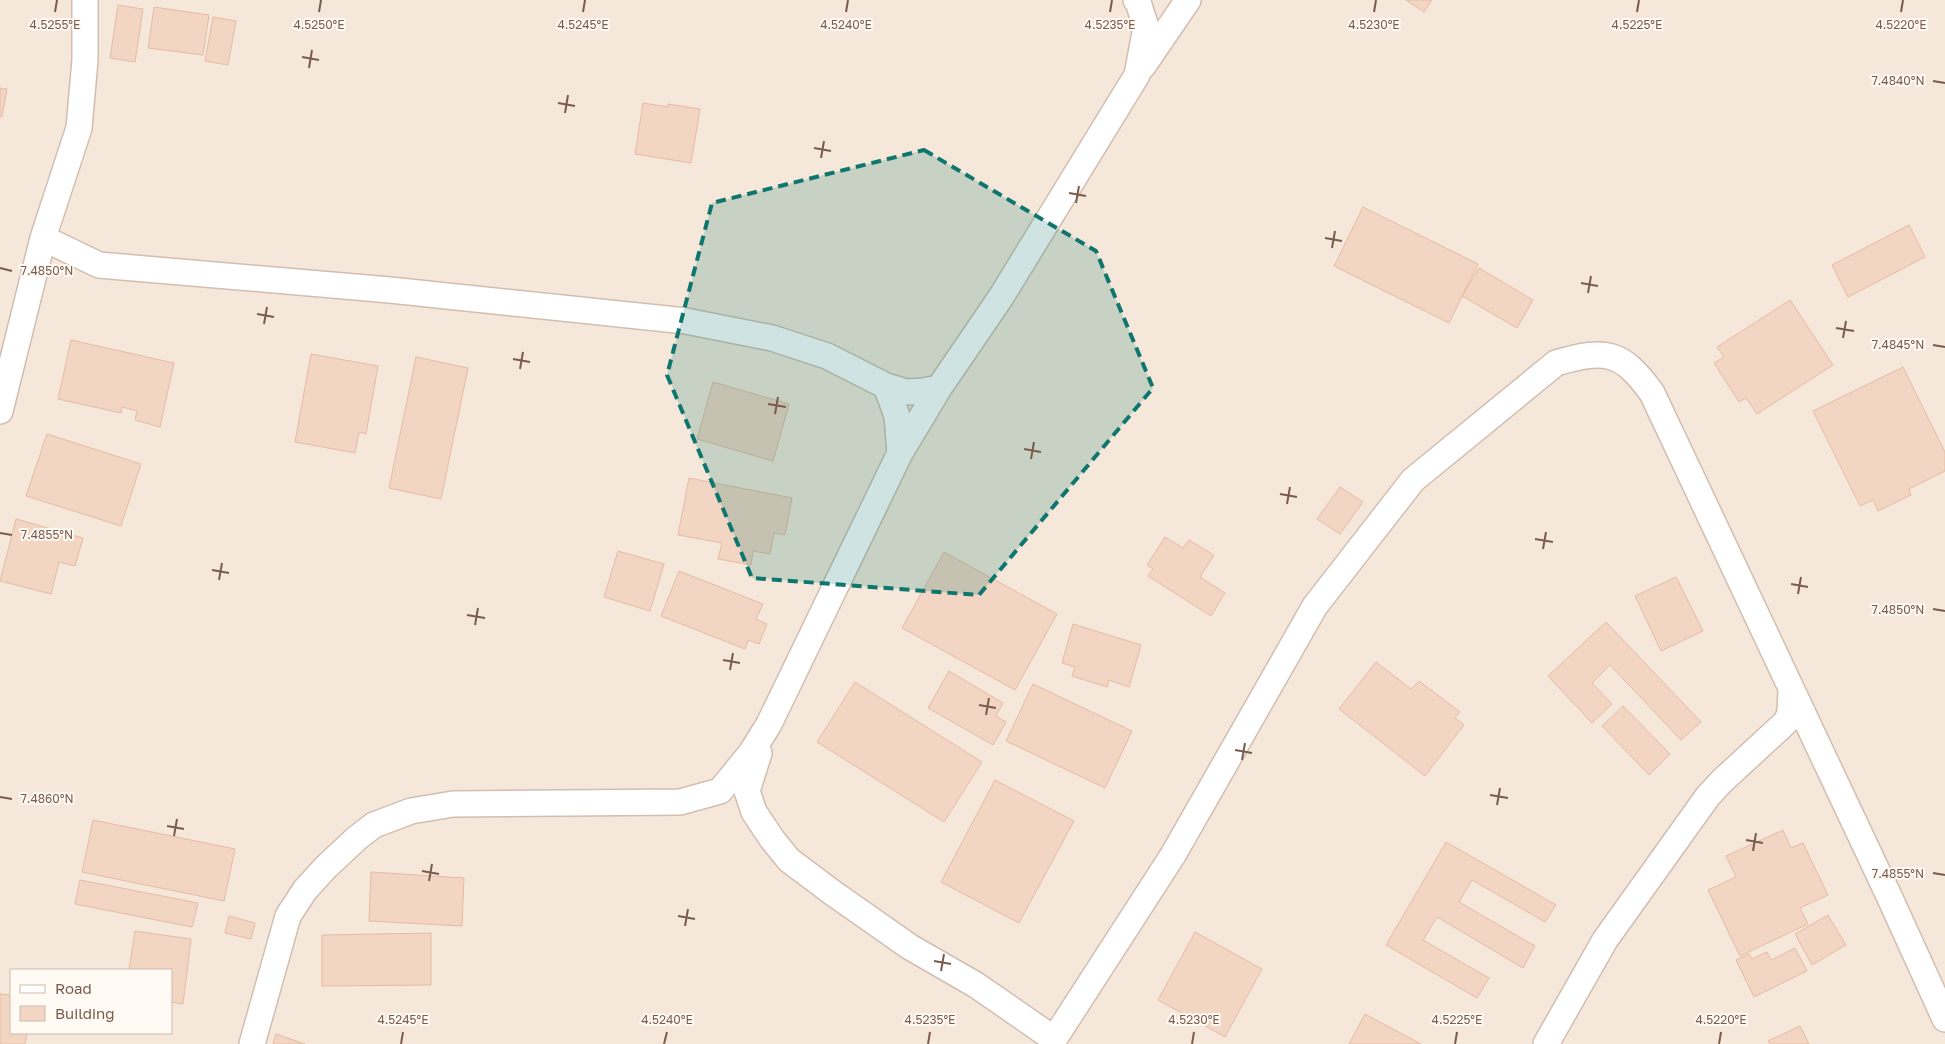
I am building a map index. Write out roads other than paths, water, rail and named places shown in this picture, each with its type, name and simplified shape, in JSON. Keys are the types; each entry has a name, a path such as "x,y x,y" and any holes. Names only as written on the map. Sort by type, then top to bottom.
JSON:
{"street":[{"path":"0,411 43,238 79,128 85,60 84,0"},
{"path":"1136,0 1146,27 1137,75"},
{"path":"252,1044 288,916 305,890 326,867 374,825 411,811 452,804 680,802 720,791 752,753 769,724 900,453 939,388 1001,297 1137,75 1188,0"},
{"path":"43,238 99,265 390,290 686,321 772,338 827,356 886,386 906,392 923,392 939,388"},
{"path":"769,724 747,791 754,812 789,860 833,894 910,947 976,985 1052,1041 1173,855 1315,606 1413,480 1556,363 1585,354 1613,356 1637,372 1652,393 1945,1019"},
{"path":"886,386 897,416 900,453"},
{"path":"1546,1044 1605,940 1704,802 1722,781 1786,722 1790,713 1791,690"}]}
